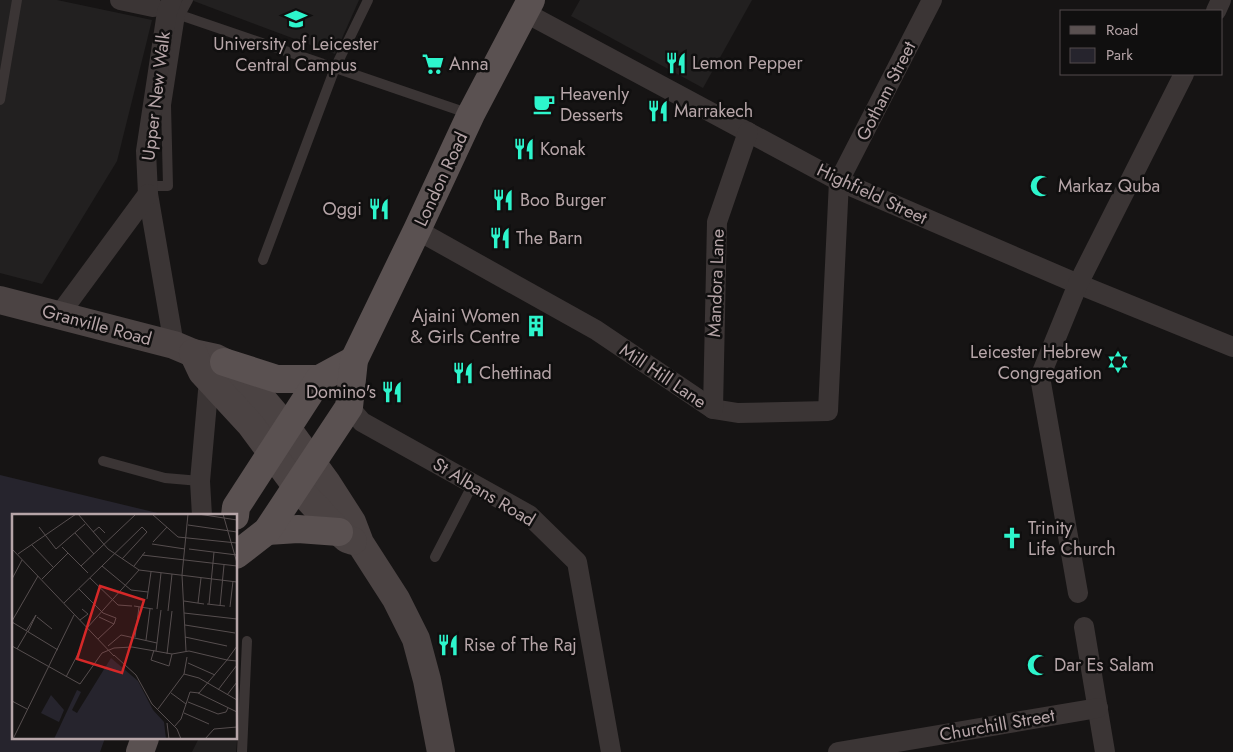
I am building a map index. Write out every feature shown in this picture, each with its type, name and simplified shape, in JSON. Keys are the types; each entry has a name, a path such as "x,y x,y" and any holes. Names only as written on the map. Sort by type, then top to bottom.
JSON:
{"main road":[{"name":"London Road","path":"238,553 267,531 349,407 354,360 471,114 528,6"},
{"path":"235,514 236,507 319,379 354,360"},
{"path":"217,371 277,379 319,379"},
{"path":"267,531 298,530 349,538"},
{"path":"140,752 144,740"}],"street":[{"path":"120,0 153,7"},
{"name":"Gotham Street","path":"840,181 932,0"},
{"name":"Highfield Street","path":"528,6 748,132 840,181 1078,284 1233,346"},
{"name":"Upper New Walk","path":"176,8 167,12 146,151 148,190 183,349"},
{"path":"1078,593 1040,377 1078,284 1183,75"},
{"name":"Mandora Lane","path":"713,409 717,222 748,132"},
{"name":"Mill Hill Lane","path":"417,230 596,330 713,409 738,413 828,411 840,181"},
{"path":"59,315 148,190"},
{"name":"Granville Road","path":"0,300 216,358 217,371 250,424 296,486 349,538"},
{"path":"202,514 200,481 217,371"},
{"name":"Granville Road","path":"217,371 248,382 287,428 352,522 349,538"},
{"name":"St Albans Road","path":"349,407 362,422 529,515 576,562 611,752"},
{"path":"349,538 396,599 416,639 427,680 441,752"},
{"path":"1084,628 1105,752"},
{"name":"Churchill Street","path":"838,752 1098,708"}],"lane":[{"path":"0,100 16,0"},
{"path":"176,8 188,0"},
{"path":"263,260 335,68 368,0"},
{"path":"176,8 335,68 471,114"},
{"path":"103,461 165,478 200,481"},
{"path":"434,557 473,484"},
{"path":"242,752 247,641"}],"shaded area":[{"path":"0,0 57,0 152,20 117,161 42,284 0,273"},
{"name":"University of Leicester Central Campus","path":"191,0 359,0 335,54"},
{"path":"580,0 752,0 703,88 571,16"},
{"path":"238,685 241,699 238,731"},
{"path":"198,740 237,740 236,752 192,752"}],"green space":[{"path":"0,475 162,514 12,514 12,740 104,740 100,752 0,752"}],"place":[{"name":"University of Leicester Central Campus","path":"296,19"},
{"name":"Lemon Pepper","path":"676,63"},
{"name":"Anna","path":"433,64"},
{"name":"Heavenly Desserts","path":"544,104"},
{"name":"Marrakech","path":"658,111"},
{"name":"Konak","path":"524,149"},
{"name":"Markaz Quba","path":"1041,186"},
{"name":"Boo Burger","path":"503,200"},
{"name":"Oggi","path":"379,209"},
{"name":"The Barn","path":"500,238"},
{"name":"Ajaini Women & Girls Centre","path":"536,326"},
{"name":"Leicester Hebrew Congregation","path":"1118,362"},
{"name":"Chettinad","path":"463,373"},
{"name":"Domino's","path":"392,392"},
{"name":"Trinity Life Church","path":"1012,538"},
{"name":"Rise of The Raj","path":"448,645"},
{"name":"Dar Es Salam","path":"1038,665"}]}
